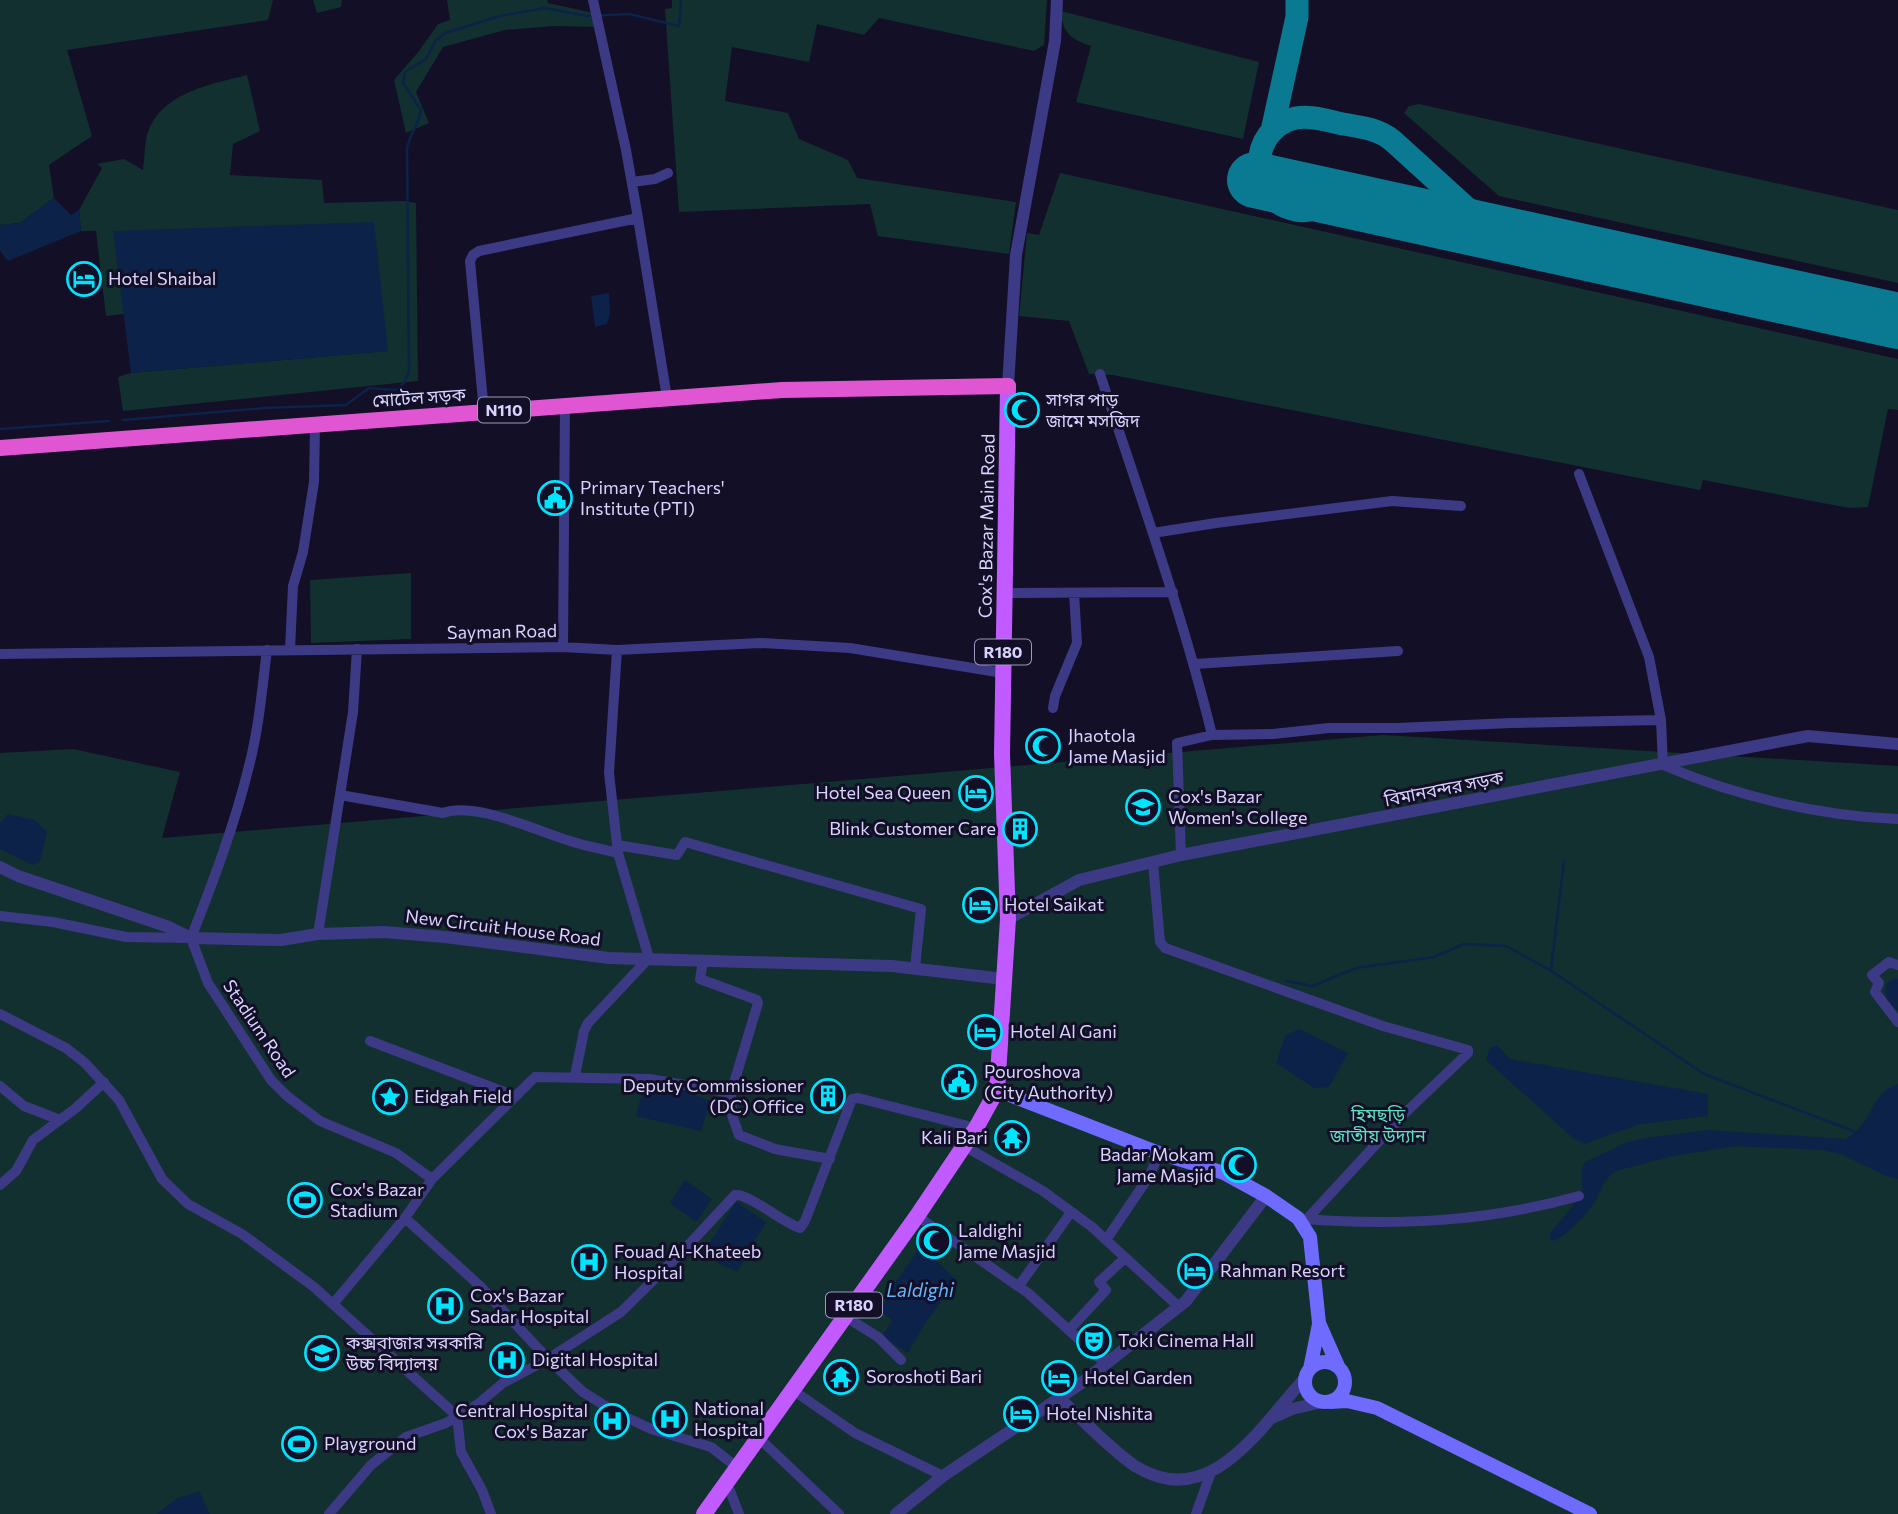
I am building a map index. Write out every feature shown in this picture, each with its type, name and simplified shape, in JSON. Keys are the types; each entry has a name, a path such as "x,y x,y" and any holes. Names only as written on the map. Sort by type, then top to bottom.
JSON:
{"highway":[{"name":"মোটেল সড়ক","path":"0,448 782,390 1009,386"}],"main road":[{"name":"Cox's Bazar Main Road","path":"1008,919 1002,754 1009,386"},
{"name":"R180","path":"704,1514 916,1216 976,1128 997,1090 1008,919"},
{"path":"997,1090 1159,1153 1224,1173 1302,1219 1310,1237 1319,1323 1305,1384 1310,1396 1326,1402 1347,1401 1377,1408 1590,1514"},
{"path":"1319,1323 1346,1378 1344,1390 1336,1400 1326,1402"},
{"path":"1308,1373 1314,1364 1326,1361 1341,1369 1354,1387 1377,1408"}],"street":[{"path":"1009,386 1016,255 1055,41 1057,0"},
{"path":"593,2 632,182 667,398"},
{"path":"632,182 668,173"},
{"path":"484,412 470,261 473,255 479,251 638,218"},
{"path":"1100,374 1173,592 1195,664 1212,734"},
{"path":"563,647 565,405"},
{"path":"290,649 293,586 303,552 314,482 315,425"},
{"path":"1579,474 1649,657 1661,720 1663,765 1701,782 1764,799 1870,818 1897,819 1898,832"},
{"path":"1153,533 1392,501 1461,506"},
{"path":"1004,593 1173,592"},
{"path":"1053,708 1055,696 1077,643 1074,593"},
{"name":"Sayman Road","path":"0,654 563,647 617,650 761,643 850,648 1003,673"},
{"path":"318,934 353,712 357,649"},
{"path":"0,867 18,876 169,927 191,938 250,766 267,650"},
{"path":"575,1076 588,1023 649,958 617,849 609,773 617,650"},
{"path":"1195,664 1398,651"},
{"path":"1181,855 1177,743 1212,734 1273,734 1329,728 1661,720"},
{"name":"বিমানবন্দর সড়ক","path":"1008,919 1079,880 1181,855 1808,736 1898,744"},
{"path":"340,794 443,813 457,809 482,813 570,841 617,849 677,855 685,842 921,909 915,968"},
{"path":"1153,863 1160,943 1165,948 1383,1026 1468,1050 1468,1053 1404,1114 1302,1219"},
{"name":"New Circuit House Road","path":"0,916 53,922 126,937 281,940 318,934 384,932 609,958 892,966 1004,979"},
{"name":"Stadium Road","path":"191,938 208,983 271,1080 287,1096 320,1121 396,1153 432,1178"},
{"path":"703,962 700,979 757,1000 758,1003 731,1093 732,1115 739,1135 775,1149 830,1159"},
{"path":"1898,965 1889,962 1872,975 1879,983 1875,992 1898,1022"},
{"path":"0,1014 66,1048 85,1063 119,1100 162,1179 188,1204 242,1234 314,1287 457,1416 461,1452 482,1490 491,1514"},
{"path":"370,1041 515,1096"},
{"path":"333,1304 405,1218 432,1178 535,1077 650,1079 731,1093"},
{"path":"0,1185 16,1171 33,1140 104,1082"},
{"path":"0,1086 24,1106 60,1120"},
{"path":"329,1514 371,1465 406,1437 457,1416 478,1404 503,1383 548,1359 621,1312 735,1195 744,1194 786,1223 800,1228 852,1099 858,1098 976,1128"},
{"path":"964,1146 1043,1191 1105,1240 1179,1307"},
{"path":"1105,1240 1144,1184 1159,1153"},
{"path":"896,1514 943,1476 1059,1398 1179,1307 1222,1256 1266,1196"},
{"path":"1302,1219 1405,1224 1489,1216 1542,1207 1579,1196"},
{"path":"1018,1286 1071,1212"},
{"path":"916,1216 1018,1286 1106,1364"},
{"path":"405,1218 480,1286 548,1359 583,1392 615,1412 651,1429 711,1447 738,1468"},
{"path":"1069,1330 1106,1290 1099,1282 1125,1258"},
{"path":"846,1317 878,1337 901,1360"},
{"path":"1059,1398 1134,1466 1175,1481 1197,1480 1210,1475 1231,1460 1271,1419 1308,1373"},
{"path":"794,1391 855,1433 943,1476"},
{"path":"1271,1419 1292,1409 1326,1402"},
{"path":"760,1438 839,1514"},
{"path":"1196,1514 1210,1475"},
{"path":"727,1483 739,1514"}],"green space":[{"path":"0,0 273,0 268,20 67,50 92,136 49,165 54,198 20,223 0,225"},
{"path":"313,0 342,0 341,7 317,13"},
{"path":"447,0 547,0 548,3 594,13 597,27 555,26 505,30 443,47 416,92 429,123 406,133 394,80 438,24 450,20"},
{"path":"672,0 1047,0 1044,45 1034,51 879,18 864,35 817,24 809,62 732,47 725,101 788,113 799,139 848,160 857,178 1016,202 1009,254 878,236 870,204 679,212 665,9 672,8"},
{"path":"1061,11 1259,62 1243,139 1076,102 1091,46 1069,34 1063,25"},
{"path":"247,75 260,131 233,144 230,175 322,180 324,203 416,203 418,381 123,411 118,377 131,373 387,351 114,231 124,314 106,316 96,231 81,231 79,210 102,168 97,164 124,159 143,170 148,132 168,105 192,91"},
{"path":"1419,104 1898,210 1898,283 1499,196 1404,113 1409,106"},
{"path":"1060,173 1898,359 1898,410 1888,409 1868,507 1849,508 1703,480 1700,490 1113,375 1089,374 1069,321 1019,316 1027,233 1039,235"},
{"path":"411,573 411,639 311,643 310,580"},
{"name":"হিমছড়ি জাতীয় উদ্যান","path":"1383,735 1898,766 1898,1514 0,1514 0,753 73,749 180,772 162,838"}],"water":[{"path":"54,198 71,215 79,210 81,231 8,261 0,251 0,225 20,223"},
{"path":"374,222 388,351 131,373 113,231"},
{"path":"609,293 610,313 607,324 595,327 591,296"},
{"path":"8,814 35,820 47,832 40,861 33,865 0,849 0,823"},
{"path":"1898,979 1898,1011 1889,1001 1885,990 1888,982"},
{"path":"1299,1029 1348,1053 1329,1087 1314,1088 1276,1063 1285,1036"},
{"path":"1497,1045 1510,1059 1708,1094 1708,1116 1640,1124 1584,1144 1574,1139 1486,1060 1490,1047"},
{"path":"644,1084 683,1090 710,1101 701,1131 636,1116"},
{"path":"1898,1084 1898,1179 1841,1154 1822,1150 1736,1146 1673,1156 1616,1171 1608,1178 1594,1203 1576,1224 1560,1238 1554,1241 1550,1239 1550,1233 1577,1201 1582,1190 1581,1172 1585,1162 1628,1142 1708,1130 1845,1139 1861,1126 1881,1095"},
{"path":"685,1180 712,1199 696,1222 670,1203"},
{"path":"736,1202 766,1222 737,1272 702,1255"},
{"name":"Laldighi","path":"919,1249 933,1257 957,1281 926,1322 908,1353 882,1337 892,1320 880,1311 887,1294"},
{"path":"199,1491 210,1514 157,1514 176,1499"}],"waterway":[{"path":"123,420 265,408 346,405 369,388 396,390 404,383 409,372 407,148 421,110 403,83 405,72 426,59 436,40 445,33 500,16 545,8 587,16 629,14 679,26 681,0"},
{"path":"0,429 109,421"},
{"path":"1551,969 1564,861"},
{"path":"1287,981 1312,986 1356,968 1434,957 1464,944 1506,946 1550,970 1704,1074 1856,1132"}],"taxiway":[{"path":"1272,131 1297,17 1297,0"},
{"path":"1347,200 1303,211 1280,204 1268,193 1259,164 1268,135 1280,124 1302,117 1376,131 1393,141 1482,222 1508,235"}],"runway":[{"path":"1255,180 1898,321"}],"place":[{"name":"Hotel Shaibal","path":"84,279"},
{"name":"সাগর পাড় জামে মসজিদ","path":"1022,410"},
{"name":"Primary Teachers' Institute (PTI)","path":"555,498"},
{"name":"Jhaotola Jame Masjid","path":"1043,746"},
{"name":"Hotel Sea Queen","path":"976,793"},
{"name":"Cox's Bazar Women's College","path":"1143,807"},
{"name":"Blink Customer Care","path":"1020,829"},
{"name":"Hotel Saikat","path":"980,905"},
{"name":"Hotel Al Gani","path":"985,1032"},
{"name":"Pouroshova (City Authority)","path":"959,1082"},
{"name":"Deputy Commissioner (DC) Office","path":"828,1096"},
{"name":"Eidgah Field","path":"390,1097"},
{"name":"Kali Bari","path":"1012,1138"},
{"name":"Badar Mokam Jame Masjid","path":"1239,1165"},
{"name":"Cox's Bazar Stadium","path":"305,1200"},
{"name":"Laldighi Jame Masjid","path":"934,1241"},
{"name":"Fouad Al-Khateeb Hospital","path":"589,1262"},
{"name":"Rahman Resort","path":"1195,1271"},
{"name":"Cox's Bazar Sadar Hospital","path":"445,1306"},
{"name":"Toki Cinema Hall","path":"1094,1341"},
{"name":"কক্সবাজার সরকারি উচ্চ বিদ্যালয়","path":"322,1353"},
{"name":"Digital Hospital","path":"507,1360"},
{"name":"Soroshoti Bari","path":"841,1377"},
{"name":"Hotel Garden","path":"1059,1378"},
{"name":"Hotel Nishita","path":"1021,1414"},
{"name":"National Hospital","path":"670,1419"},
{"name":"Central Hospital Cox's Bazar","path":"612,1421"},
{"name":"Playground","path":"299,1444"}]}
